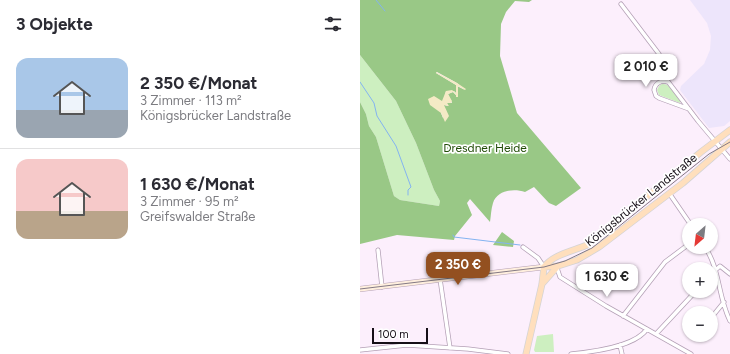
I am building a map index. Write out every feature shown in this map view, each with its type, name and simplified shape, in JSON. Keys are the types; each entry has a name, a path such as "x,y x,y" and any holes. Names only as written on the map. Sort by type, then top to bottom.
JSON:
{"main road":[{"name":"Königsbrücker Landstraße","path":"360,289 544,267 555,257 589,244 730,130"},
{"name":"Königsbrücker Landstraße","path":"558,270 584,257 599,247 669,193 730,142"},
{"path":"526,354 542,284 544,267 558,270"},
{"path":"542,284 558,270"}],"street":[{"path":"621,4 659,54 660,70 668,82 730,159"},
{"path":"668,82 661,81 656,85 654,90 656,96 689,109"},
{"path":"669,193 686,218"},
{"path":"523,246 538,258 544,267"},
{"path":"623,316 665,262 682,249"},
{"path":"378,250 382,287"},
{"path":"718,268 720,266 730,274"},
{"path":"558,270 560,277 623,316 690,354"},
{"path":"718,277 730,321"},
{"path":"440,279 450,348"},
{"path":"656,334 689,298"},
{"path":"718,309 724,302"},
{"path":"571,354 601,350 620,345 637,339 643,335 647,329"},
{"path":"360,350 407,345 508,354"},
{"path":"620,345 622,354"}],"shaded area":[{"path":"690,0 730,0 730,121 724,126 709,128 680,90 681,86 704,64 710,50 711,36 707,23"}],"green space":[{"name":"Dresdner Heide","path":"360,0 532,0 529,2 515,1 506,12 501,24 500,56 517,113 581,188 556,206 549,203 534,187 525,192 516,190 506,191 498,195 495,199 491,210 490,222 470,199 467,203 472,215 455,236 454,240 397,235 360,244 360,102 366,114 369,126 376,137 394,196 400,200 439,206 440,201 434,190 416,143 396,101 360,55","holes":["437,72 457,83 465,90 457,86 457,95 453,92 448,94 452,103 447,103 448,106 444,105 443,118 441,113 446,91 454,91 456,93 456,85 436,73"]},
{"path":"360,55 396,101 416,143 434,190 440,201 439,206 400,200 394,196 376,137 369,126 366,114 360,102"},
{"path":"662,84 671,87 681,101 680,103 659,95 657,90"},
{"path":"502,232 514,241 513,247 493,245"},
{"path":"553,334 554,352 535,352 534,350 537,336"}],"sand":[{"path":"436,72 466,89 465,90 458,86 458,97 456,97 453,92 448,94 452,101 451,103 447,103 449,106 444,105 449,116 445,122 441,113 430,105 428,99 434,96 442,101 446,91 452,90 456,93 456,85"}],"waterway":[{"path":"376,0 385,11"},
{"path":"360,82 374,103 377,116 396,146 411,187 408,190 408,195"},
{"path":"453,235 454,237 520,245"}],"tram line":[{"path":"360,289 544,267 565,261 592,248 709,154 730,142"}]}
